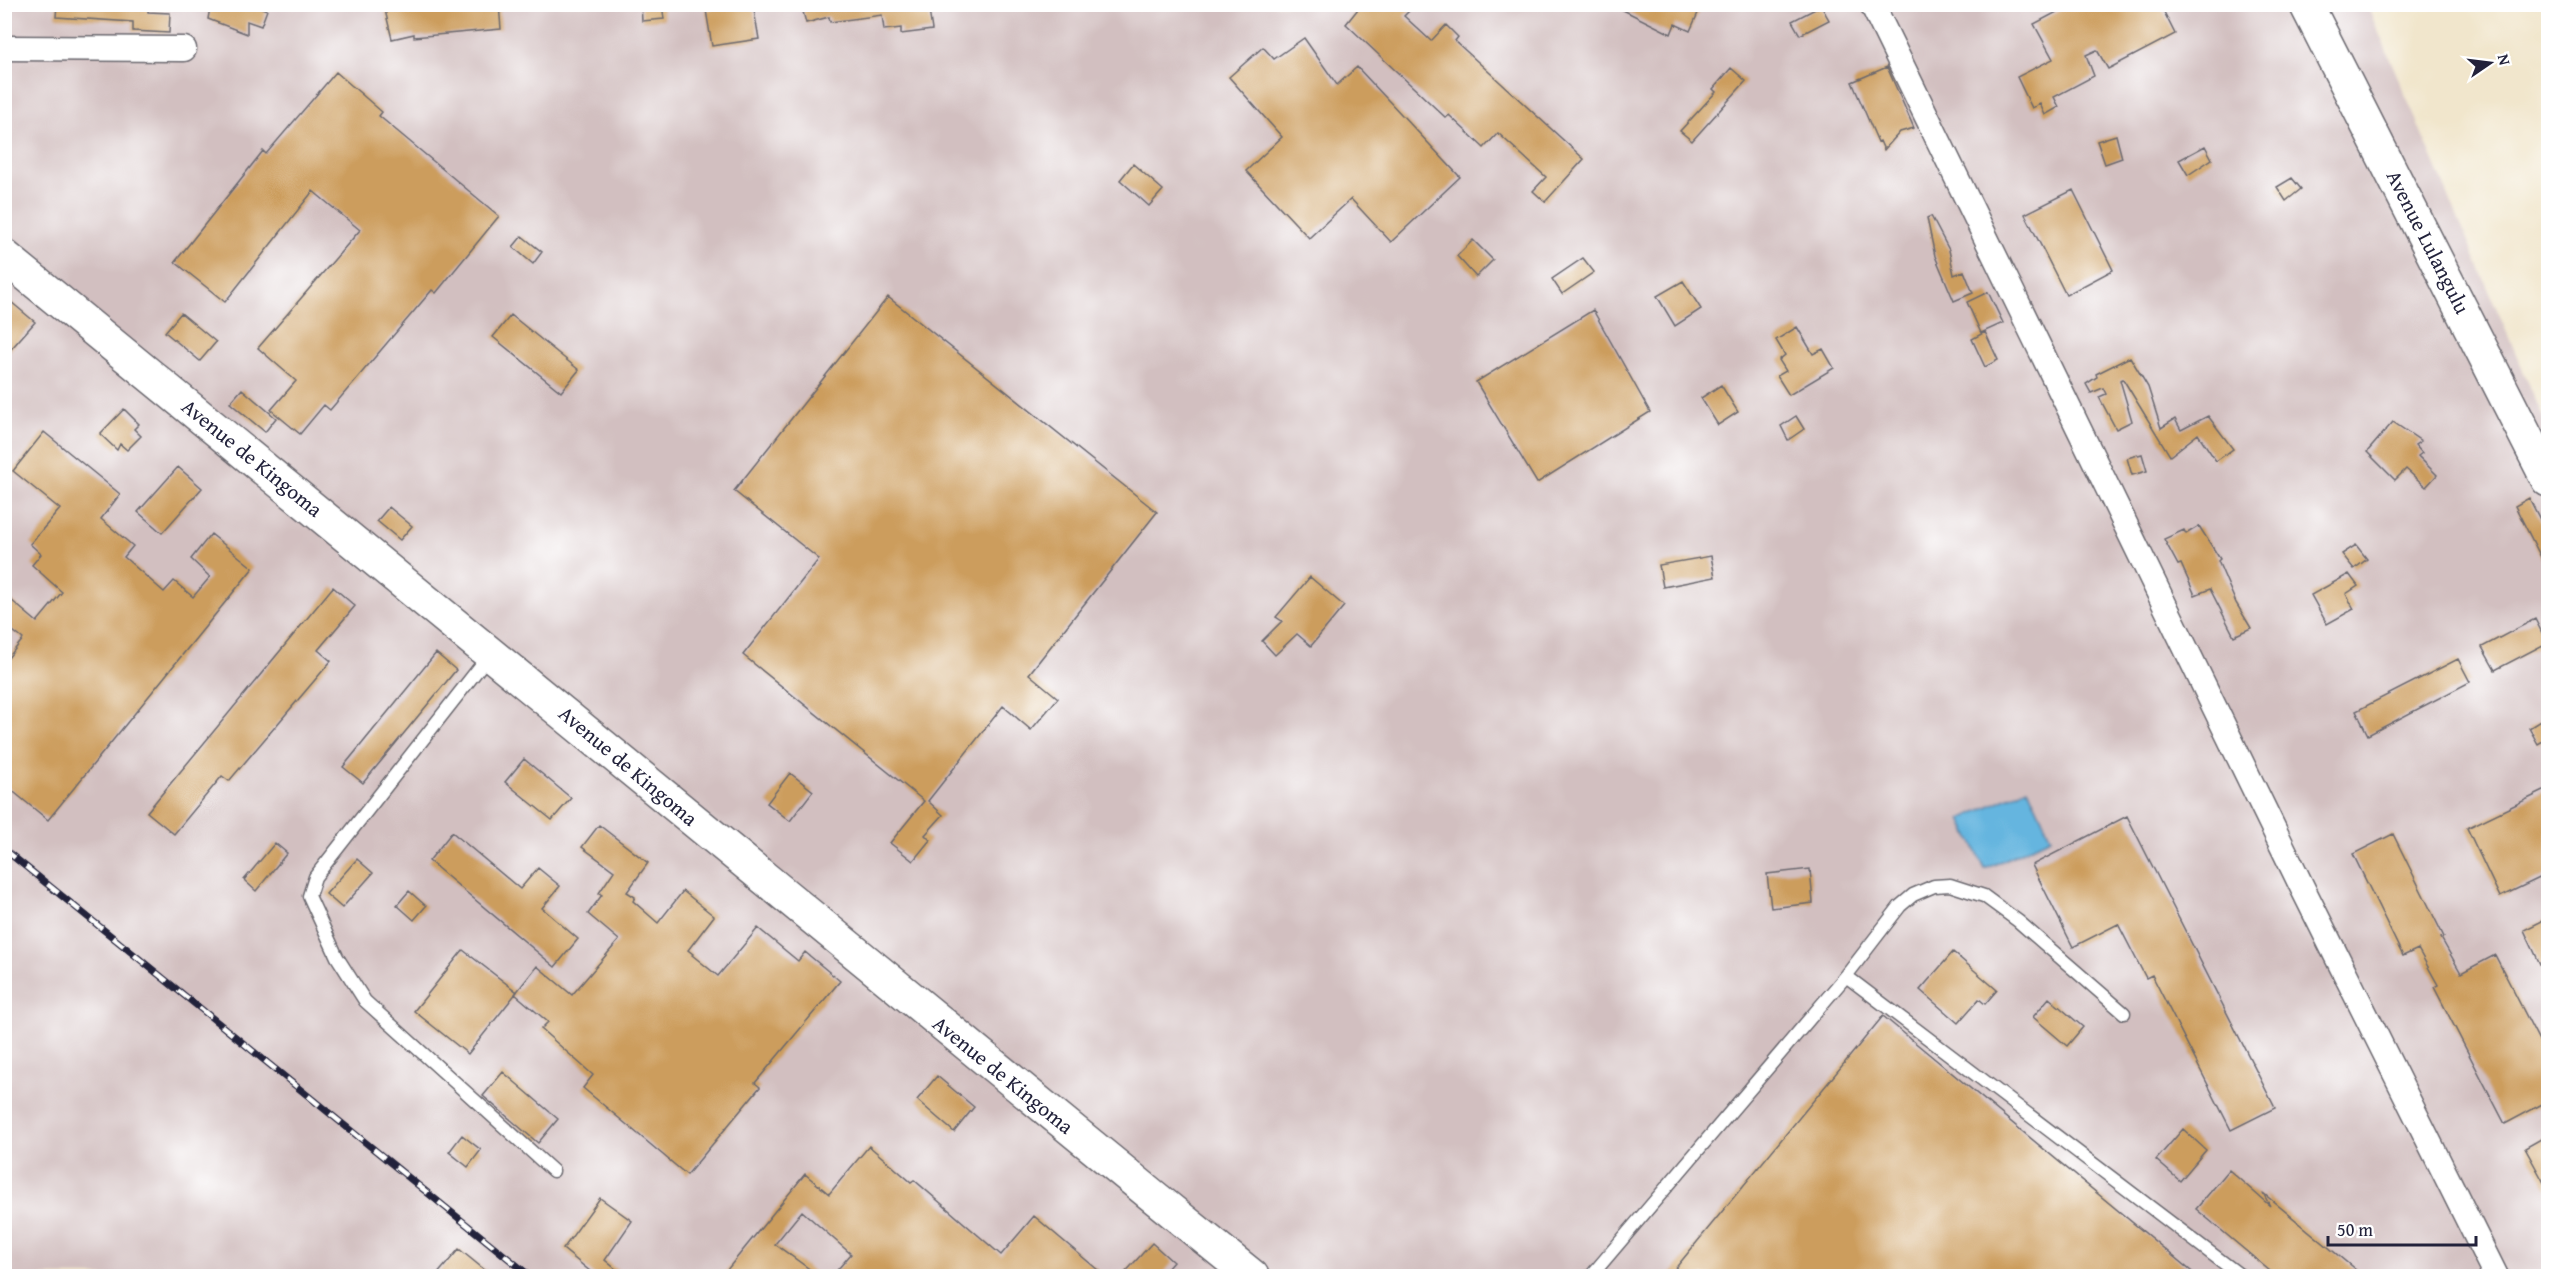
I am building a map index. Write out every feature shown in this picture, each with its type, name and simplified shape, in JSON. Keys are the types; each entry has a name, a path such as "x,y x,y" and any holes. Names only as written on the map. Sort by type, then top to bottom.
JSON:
{"street":[{"path":"1872,4 2288,858 2496,1276"},
{"name":"Avenue Lulangulu","path":"2306,4 2548,480"},
{"path":"4,48 184,49"},
{"name":"Avenue de Kingoma","path":"4,256 491,653 929,1016 1252,1276"}],"lane":[{"path":"491,653 315,877 309,896 337,957 365,1001 553,1171"},
{"path":"1591,1276 1846,976 1900,906 1913,895 1934,886 1950,885 1983,896 2018,921 2124,1013"},
{"path":"1846,976 2241,1276"}],"shaded area":[{"path":"5,5 2367,5 2548,429 2548,1276 5,1276"}],"water":[{"path":"2028,788 2051,838 1985,869 1961,819"}],"building":[{"path":"57,4 148,4 148,12 170,13 169,33 133,31 133,22 56,17"},
{"path":"207,4 252,4 267,10 261,26 247,21 247,34 208,19 210,8"},
{"path":"408,4 438,4 438,10 499,4 501,29 414,37 414,34 392,39 385,10"},
{"path":"641,4 662,4 664,19 642,21"},
{"path":"753,4 759,39 712,46 706,10"},
{"path":"801,4 928,4 932,30 901,34 901,28 884,30 882,15 830,22 829,17 806,23"},
{"path":"1362,4 1416,4 1404,16 1431,41 1446,25 1458,37 1455,41 1584,159 1545,202 1533,191 1546,177 1498,133 1484,148 1449,115 1446,118 1346,24"},
{"path":"1611,4 1702,4 1690,31 1675,24 1671,34"},
{"path":"2072,4 2160,4 2175,34 2108,69 2097,50 2086,55 2094,76 2054,97 2059,107 2045,115 2040,104 2032,108 2017,77 2053,59 2034,24"},
{"path":"1821,6 1829,20 1800,35 1792,21"},
{"path":"1304,38 1337,85 1357,67 1460,177 1391,242 1351,199 1309,238 1246,171 1282,137 1229,77 1263,47 1274,59"},
{"path":"1887,67 1914,128 1900,132 1884,150 1880,141 1878,142 1852,82"},
{"path":"1731,68 1746,81 1692,141 1680,131 1716,92 1713,89"},
{"path":"336,72 382,112 379,116 499,216 436,293 432,290 330,410 324,405 300,434 271,410 296,381 258,348 360,230 313,191 225,302 175,262 263,151 266,154"},
{"path":"2116,135 2122,158 2105,164 2097,141"},
{"path":"2205,146 2212,159 2188,175 2179,160"},
{"path":"1133,164 1163,190 1149,206 1120,180"},
{"path":"2292,178 2301,189 2286,201 2277,187"},
{"path":"2073,190 2113,270 2066,295 2025,214"},
{"path":"1931,216 1949,250 1954,275 1964,271 1973,293 1954,301 1935,256 1927,218"},
{"path":"522,236 542,252 533,264 513,247"},
{"path":"1473,240 1493,260 1476,277 1457,256"},
{"path":"1583,258 1594,272 1562,294 1552,279"},
{"path":"1683,281 1701,309 1675,326 1657,296"},
{"path":"1988,292 2003,323 1981,333 1967,302"},
{"path":"4,296 35,322 4,357"},
{"path":"888,297 1157,512 1029,674 1058,698 1031,730 1003,706 928,801 943,815 925,835 930,840 913,861 890,843 924,801 743,655 819,559 734,491"},
{"path":"1593,310 1650,412 1537,483 1476,382"},
{"path":"181,313 216,342 200,361 165,332"},
{"path":"511,315 579,370 561,392 493,337"},
{"path":"1797,327 1813,354 1823,349 1834,368 1789,395 1777,376 1786,371 1779,360 1785,355 1776,340"},
{"path":"1985,332 1998,360 1985,367 1972,339"},
{"path":"2130,357 2148,387 2161,428 2175,419 2181,430 2208,416 2233,449 2216,461 2198,434 2170,456 2123,379 2120,380 2132,421 2116,429 2099,397 2106,394 2103,388 2091,393 2086,384 2097,377 2096,374"},
{"path":"1721,385 1738,412 1718,425 1701,398"},
{"path":"242,389 276,418 265,432 230,403"},
{"path":"124,409 139,424 134,429 141,436 127,450 120,444 117,450 100,434"},
{"path":"1796,416 1804,429 1788,440 1781,426"},
{"path":"2393,422 2421,441 2415,445 2422,453 2418,456 2437,475 2426,487 2406,469 2395,480 2367,452"},
{"path":"44,432 120,494 101,519 133,546 124,557 164,592 174,581 193,597 210,577 191,559 211,534 253,568 48,820 4,784 4,663 23,639 4,624 4,594 37,622 62,592 32,565 41,554 30,544 60,509 13,471"},
{"path":"2142,454 2147,471 2132,475 2127,458"},
{"path":"178,467 202,488 162,533 138,512"},
{"path":"2529,498 2548,535 2548,571 2515,506"},
{"path":"389,507 412,526 400,540 377,521"},
{"path":"2199,526 2220,559 2218,561 2236,603 2251,628 2234,636 2210,589 2195,595 2181,564 2178,565 2164,539 2184,530 2186,534"},
{"path":"2356,545 2367,559 2354,569 2342,554"},
{"path":"1711,556 1715,577 1663,587 1659,565"},
{"path":"2349,574 2358,586 2346,594 2354,609 2327,624 2311,595"},
{"path":"1310,577 1344,606 1311,646 1297,634 1275,655 1262,641 1282,621 1276,617"},
{"path":"333,587 355,606 318,650 331,661 229,781 222,776 174,834 147,812"},
{"path":"2535,619 2547,643 2495,670 2482,647"},
{"path":"436,653 456,670 363,783 343,767"},
{"path":"2458,659 2470,682 2368,735 2356,711"},
{"path":"2548,716 2548,738 2538,744 2529,728"},
{"path":"524,759 571,798 552,820 505,782"},
{"path":"790,773 813,791 790,821 767,803"},
{"path":"2548,789 2548,874 2500,897 2467,828"},
{"path":"2127,816 2275,1108 2231,1130 2152,975 2146,978 2118,924 2073,947 2032,865"},
{"path":"599,825 648,863 627,892 635,897 633,901 658,923 683,891 714,916 688,950 718,976 758,928 798,961 805,952 840,981 755,1083 760,1087 687,1175 583,1088 593,1075 541,1029 548,1022 515,994 537,966 572,995 619,940 588,914 602,895 599,893 614,871 582,847"},
{"path":"452,832 520,889 538,868 560,886 542,908 578,939 555,967 429,861"},
{"path":"2393,834 2444,937 2441,938 2461,973 2495,955 2548,1058 2548,1101 2505,1124 2434,987 2438,985 2418,949 2403,956 2353,854"},
{"path":"275,843 287,853 256,891 244,880"},
{"path":"357,859 373,873 342,908 326,894"},
{"path":"1810,869 1813,903 1771,908 1767,874"},
{"path":"409,891 426,906 414,920 397,905"},
{"path":"2548,918 2548,981 2524,930"},
{"path":"463,950 517,992 468,1054 414,1011"},
{"path":"1953,952 1997,990 1985,1004 1979,999 1958,1023 1920,990"},
{"path":"2049,998 2083,1027 2067,1046 2033,1017"},
{"path":"1883,1016 2197,1276 1669,1276"},
{"path":"503,1072 558,1119 538,1143 483,1096"},
{"path":"937,1076 974,1107 954,1132 917,1100"},
{"path":"2183,1129 2206,1150 2180,1181 2156,1160"},
{"path":"462,1135 481,1150 468,1167 449,1152"},
{"path":"2548,1135 2548,1190 2525,1148"},
{"path":"869,1146 911,1182 914,1180 1001,1255 1034,1216 1105,1276 832,1276 851,1254 802,1211 775,1244 819,1276 722,1276 805,1174 829,1194"},
{"path":"2229,1170 2270,1206 2263,1193 2363,1276 2276,1276 2196,1209"},
{"path":"600,1198 632,1221 605,1260 624,1276 596,1276 563,1249"},
{"path":"1152,1243 1173,1262 1161,1276 1122,1276"},
{"path":"459,1249 492,1276 436,1276"}],"railway":[{"path":"4,849 530,1276"}]}
